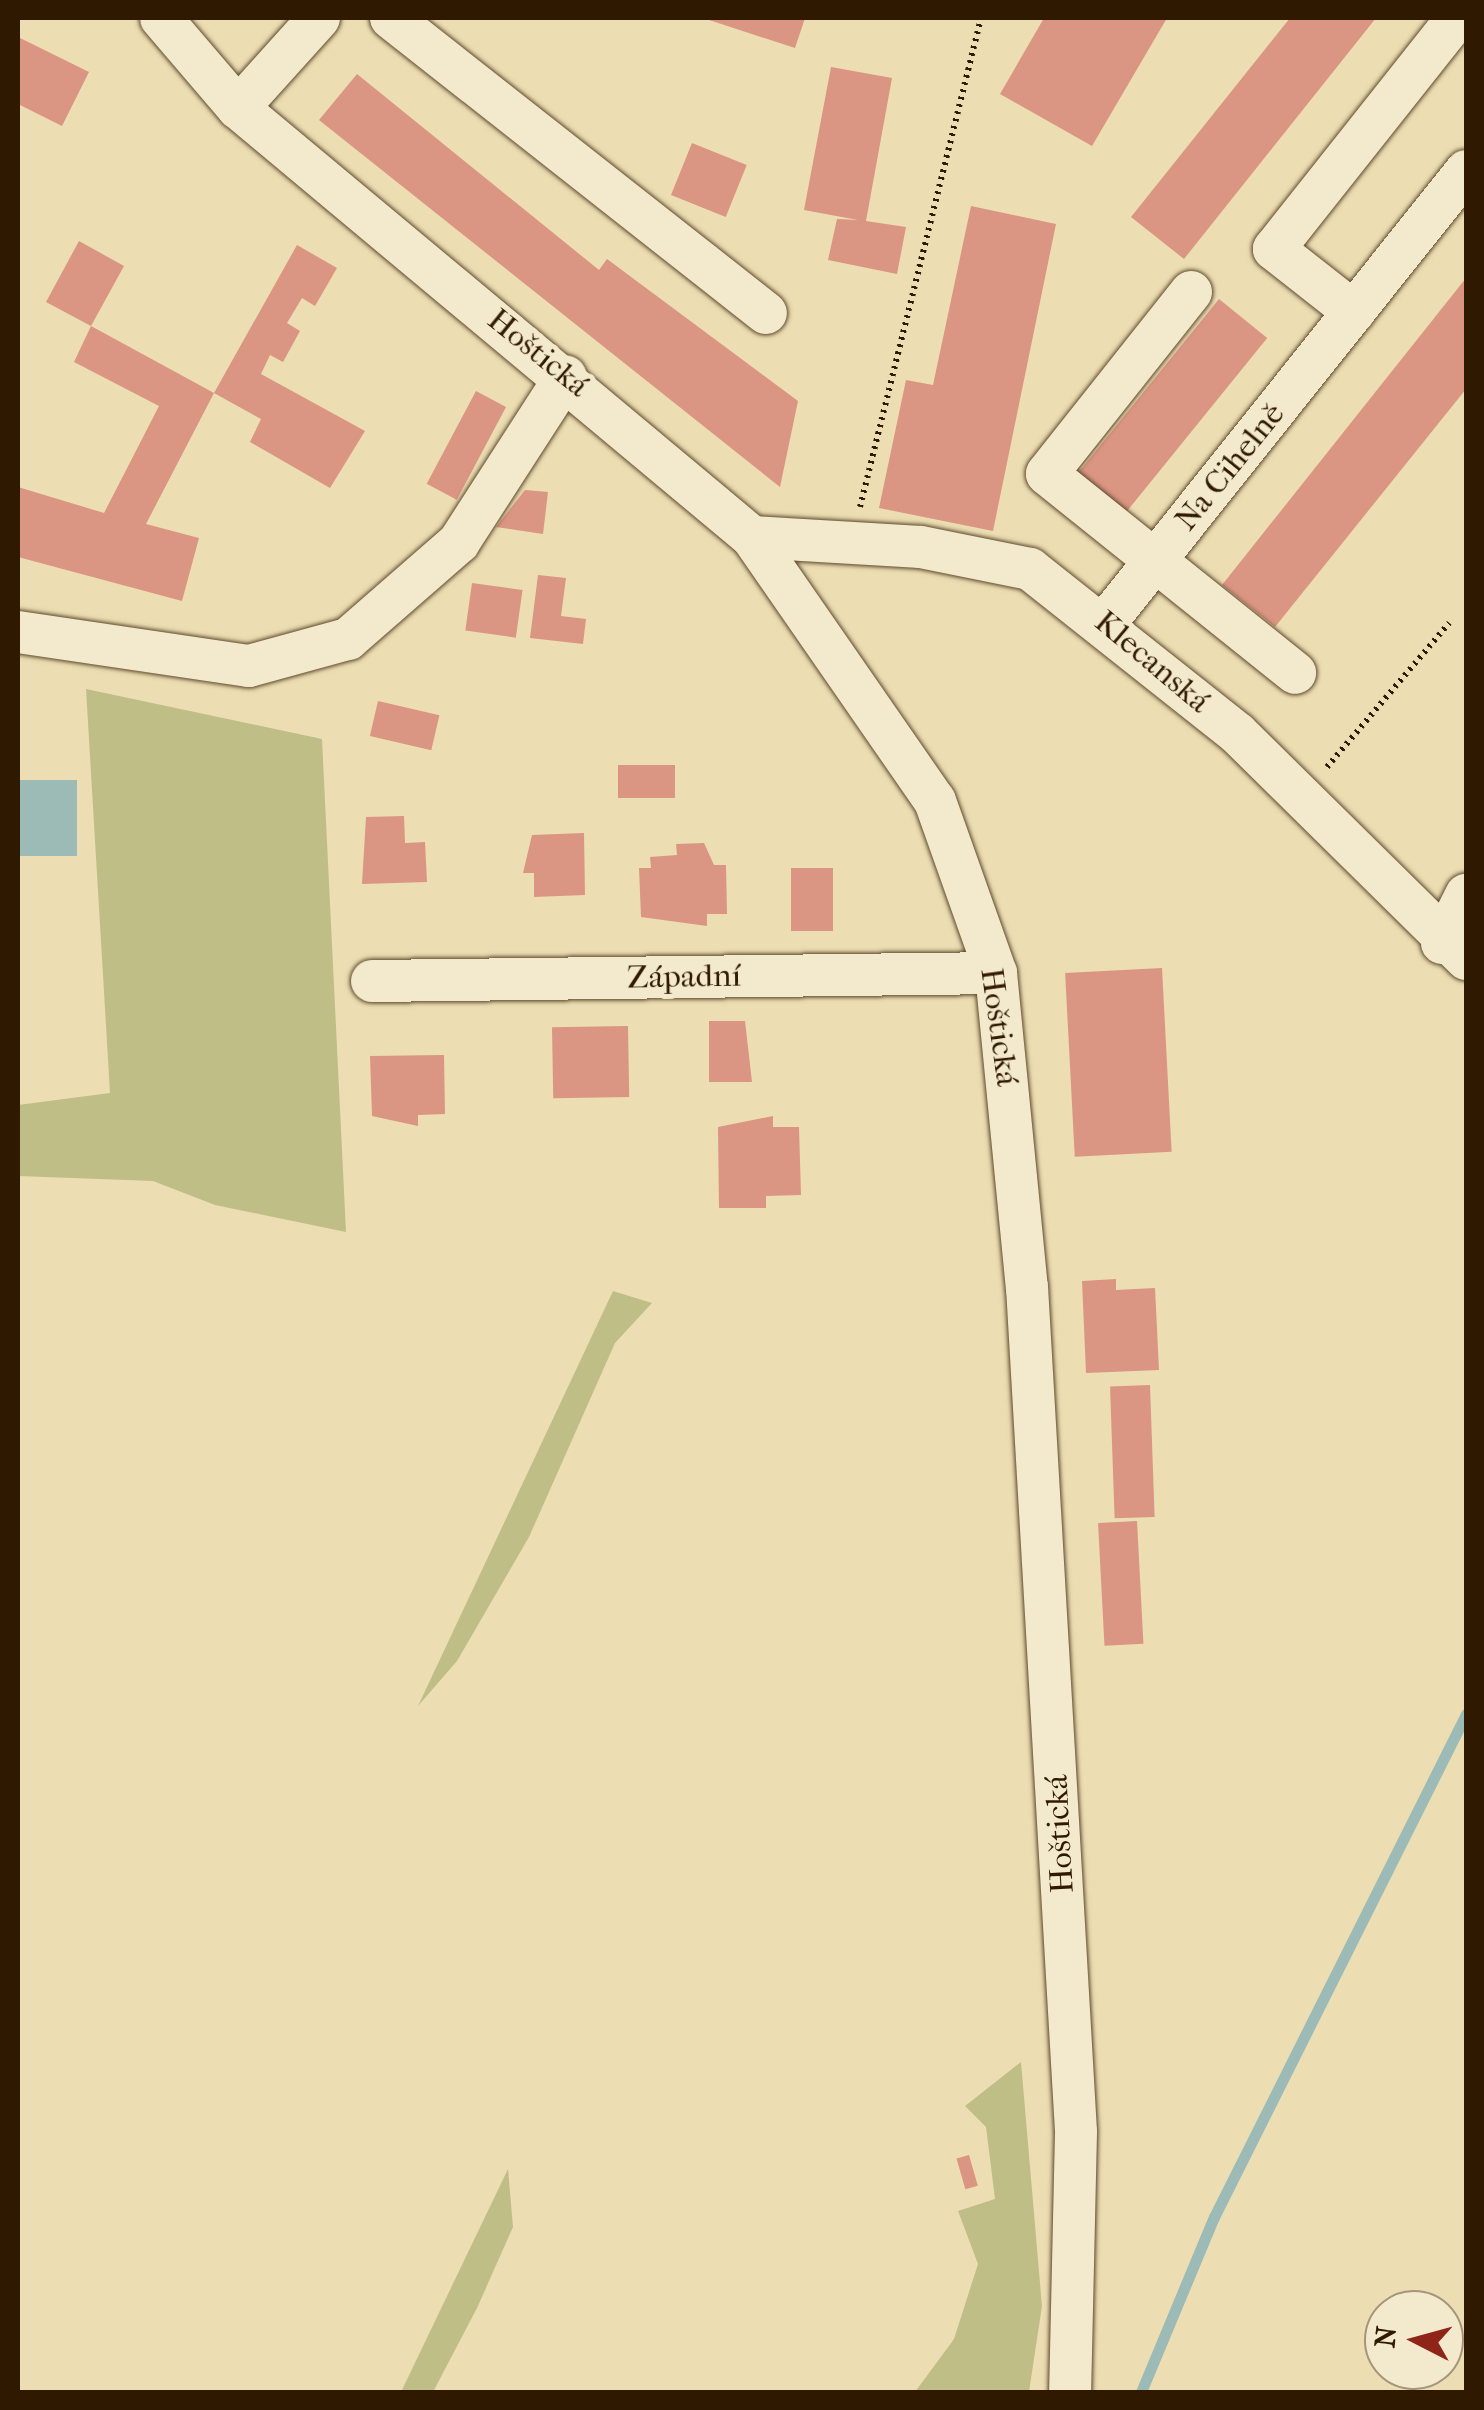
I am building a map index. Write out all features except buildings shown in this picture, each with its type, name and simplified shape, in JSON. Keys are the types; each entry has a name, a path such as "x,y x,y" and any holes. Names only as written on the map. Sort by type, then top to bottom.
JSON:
{"street":[{"name":"Hoštická","path":"161,18 238,108 566,376 752,537 935,801 996,974 1027,1287 1067,1951 1076,2310 1070,2392"},
{"path":"238,108 318,18"},
{"path":"391,18 766,313"},
{"path":"1354,312 1274,249 1457,18"},
{"name":"Na Cihelně","path":"1106,622 1466,171"},
{"path":"1191,292 1047,474 1296,673"},
{"path":"18,632 166,658 249,666 300,657 380,617 459,542 566,376"},
{"name":"Klecanská","path":"752,537 851,543 1030,569 1106,622 1300,798 1454,951"},
{"path":"1454,951 1466,895"},
{"name":"Západní","path":"372,981 996,974"}],"path":[{"path":"851,543 982,18"},
{"path":"1300,798 1449,623"}],"shaded area":[{"path":"86,689 322,739 346,1232 215,1205 153,1181 18,1176 18,1105 110,1093"},
{"path":"613,1291 652,1303 615,1343 529,1537 457,1661 418,1706"},
{"path":"1021,2062 1042,2306 1029,2392 915,2392 954,2339 978,2264 958,2211 995,2199 986,2127 965,2106"},
{"path":"508,2169 513,2227 477,2308 433,2392 401,2392"}],"water":[{"path":"18,780 77,780 77,856 18,856"}],"waterway":[{"path":"1141,2392 1214,2217 1466,1714"}]}
